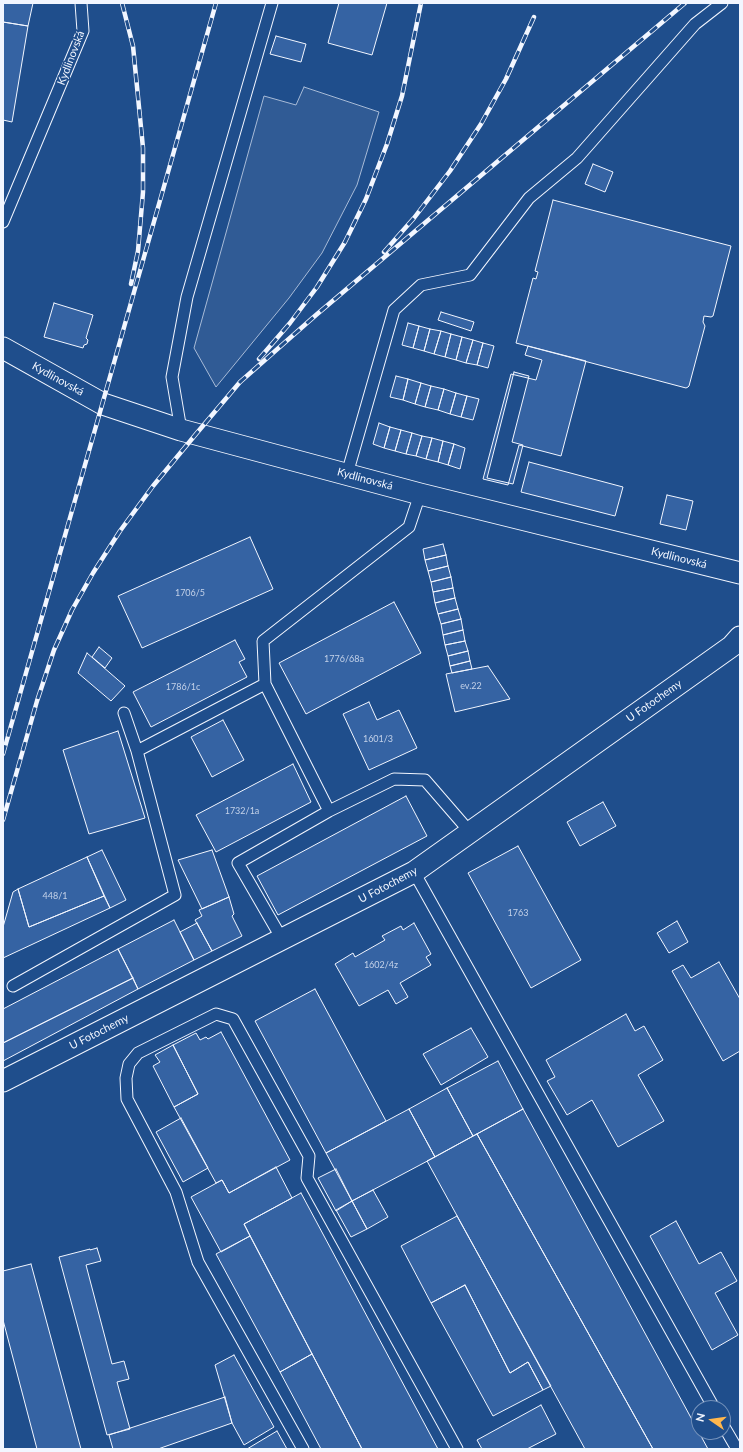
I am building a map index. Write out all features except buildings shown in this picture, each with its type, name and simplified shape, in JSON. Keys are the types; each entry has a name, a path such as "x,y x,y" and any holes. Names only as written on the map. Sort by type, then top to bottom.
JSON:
{"street":[{"name":"Kydlinovská","path":"3,348 103,404 181,430 420,494 740,573"},
{"name":"U Fotochemy","path":"3,1080 414,872 732,646 740,637"}],"lane":[{"name":"Kydlinovská","path":"3,222 83,31 81,3"},
{"path":"181,430 172,377 187,297 272,3"},
{"path":"347,474 394,310 421,285 470,275 529,198 577,158 695,24 722,3"},
{"path":"329,811 265,684 263,641 409,527 420,494"},
{"path":"137,751 265,684"},
{"path":"13,986 175,895 137,751 124,713"},
{"path":"282,939 238,863 329,811 394,779 425,780 470,832"},
{"path":"414,872 710,1400"},
{"path":"303,1449 198,1262 176,1192 127,1099 126,1078 129,1064 138,1053 216,1014 233,1019 309,1156 307,1178 457,1449"},
{"path":"731,1440 736,1449"}],"shaded area":[{"path":"304,87 379,112 357,185 322,253 289,298 216,387 194,348 264,96 296,105"}],"railway":[{"path":"122,3 133,46 143,148 143,192 138,251 131,284"},
{"path":"3,754 216,3"},
{"path":"259,359 290,323 317,287 345,242 366,199 387,144 402,96 421,3"},
{"path":"3,820 37,701 54,650 72,610 93,573 120,531 153,486 196,434 240,382 316,315 685,3"},
{"path":"384,252 414,218 450,171 481,124 506,79 534,17"}]}
